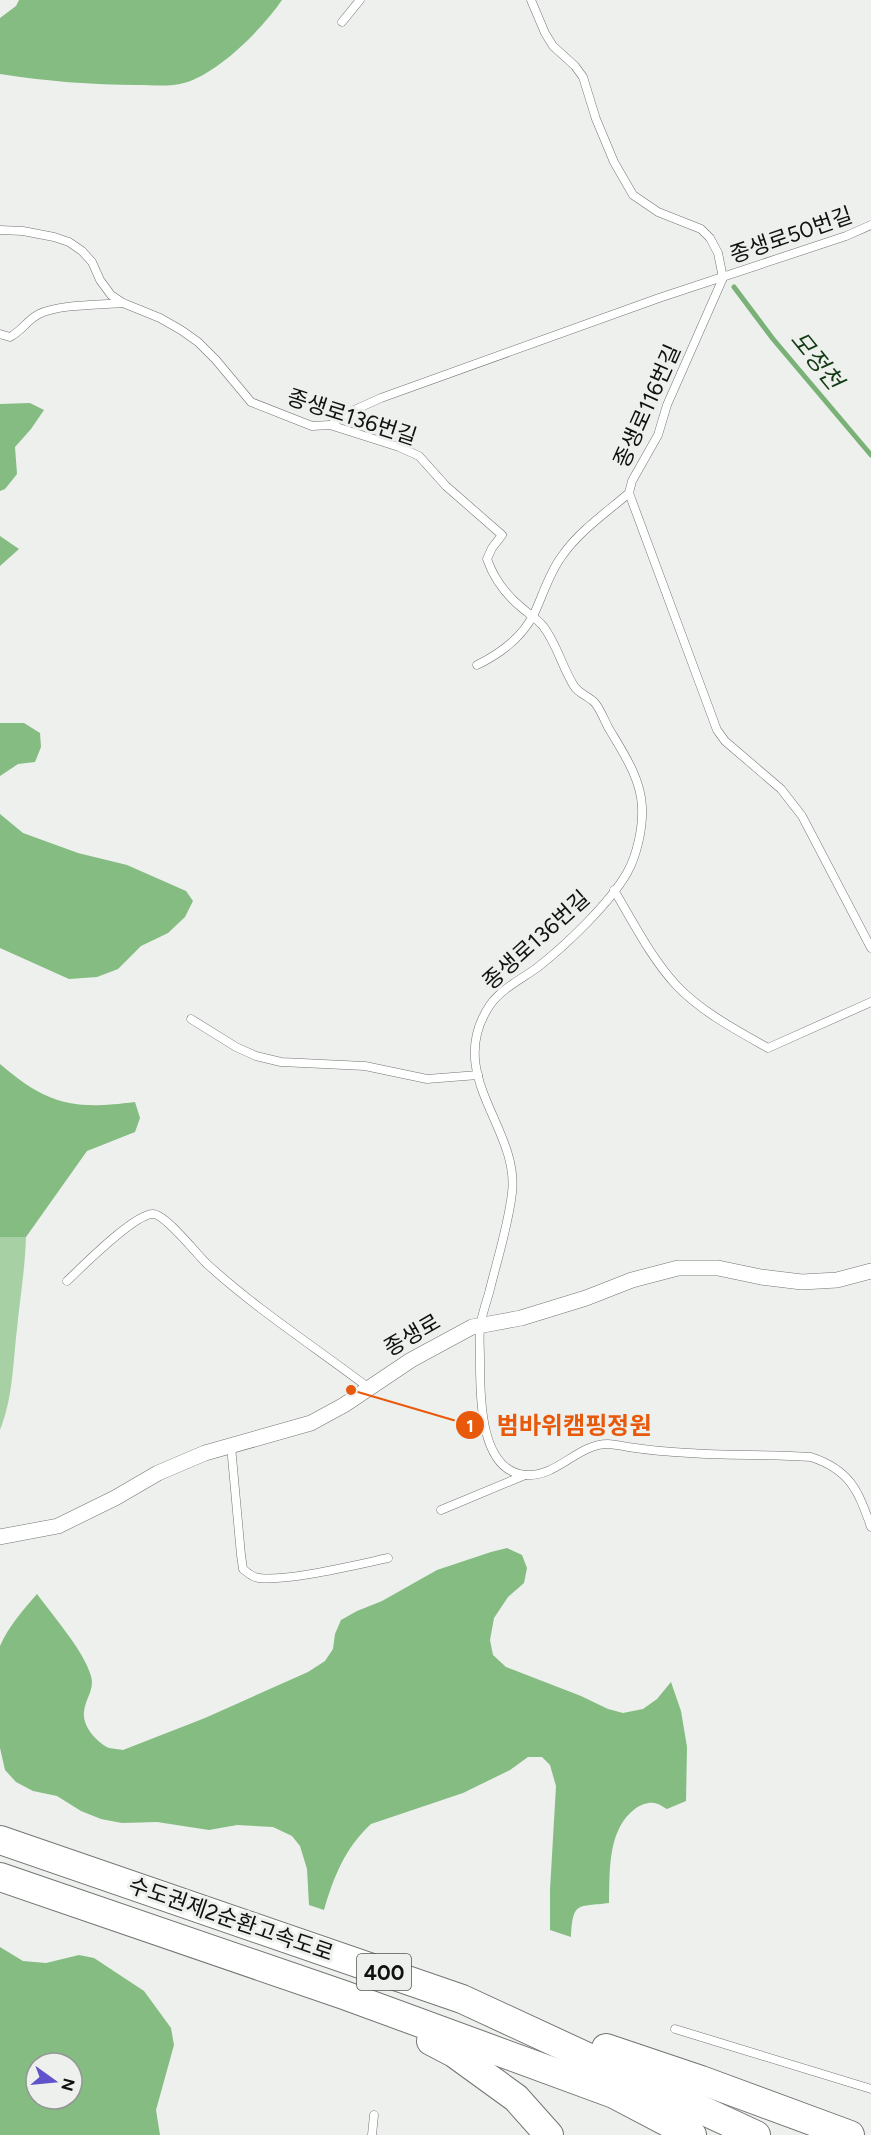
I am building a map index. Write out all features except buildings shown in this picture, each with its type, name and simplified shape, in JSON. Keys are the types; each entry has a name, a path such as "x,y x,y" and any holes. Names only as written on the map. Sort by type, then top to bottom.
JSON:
{"highway":[{"name":"수도권제2순환고속도로","path":"0,1840 462,1999 756,2135"},
{"name":"수도권제2순환고속도로","path":"0,1877 344,1995 614,2094 692,2135"},
{"path":"344,1995 454,2053 516,2098 549,2135"},
{"path":"462,1999 700,2080 850,2135"}],"street":[{"name":"종생로","path":"0,1537 58,1526 115,1498 158,1473 205,1453 311,1423 344,1405 411,1360 472,1327 521,1318 586,1298 632,1280 678,1268 718,1268 761,1277 802,1282 837,1280 871,1271"}],"lane":[{"path":"342,21 360,0"},
{"path":"531,0 545,33 583,77 596,119 614,162 633,195 658,212 701,229 710,238 718,253 723,278"},
{"name":"종생로50번길","path":"330,425 352,411 381,398 871,225"},
{"name":"종생로136번길","path":"0,230 23,231 54,237 82,250 92,262 105,287 123,303 160,318 189,336 216,360 251,402 312,426 330,425 399,447 419,456 446,486 502,535 492,548 487,560 492,575 509,596 541,623 554,643 575,689 594,701 634,774 643,805 639,839 627,873 600,908 548,958 492,1002 481,1021 477,1042 475,1063 481,1090 508,1157 513,1191 480,1326 481,1408 485,1429 494,1454 503,1466 525,1475"},
{"name":"종생로116번길","path":"723,278 667,405 658,435 632,481 629,493 717,730 725,741 782,789 802,816 871,948"},
{"path":"0,334 10,337 21,331 29,321 41,313 71,307 123,303"},
{"path":"477,665 496,656 512,642 532,617 560,558 572,542 629,493"},
{"path":"614,890 660,966 678,987 726,1024 768,1048 871,1002"},
{"path":"190,1019 236,1047 256,1056 281,1062 364,1066 427,1079 478,1075"},
{"path":"67,1281 124,1230 145,1215 156,1214 165,1219 204,1261 233,1287 369,1388"},
{"path":"441,1510 525,1475 541,1474 560,1466 594,1446 608,1444 686,1453 812,1457 830,1463 844,1475 854,1488 871,1527"},
{"path":"231,1446 243,1569 253,1577 270,1579 388,1558"},
{"path":"675,2029 871,2089"},
{"path":"372,2135 374,2115"}],"green space":[{"path":"19,0 282,0 239,49 211,70 184,83 161,86 51,81 0,74 0,18 16,6"},
{"path":"30,403 44,410 15,447 17,474 5,489 0,491 0,404"},
{"path":"0,536 19,549 0,566"},
{"path":"0,723 24,723 40,733 41,747 35,762 18,764 0,776"},
{"path":"0,814 23,833 78,853 127,865 186,891 193,901 185,917 168,933 141,946 118,969 97,977 69,979 0,948"},
{"path":"0,1064 33,1088 62,1101 94,1105 135,1102 140,1118 135,1132 87,1151 26,1237 0,1237"},
{"path":"0,1237 26,1237 12,1380 8,1405 0,1430"},
{"path":"507,1548 522,1555 527,1568 524,1583 508,1597 494,1618 490,1640 493,1655 506,1667 623,1713 643,1709 657,1699 671,1682 681,1711 687,1747 686,1801 667,1809 656,1803 647,1803 636,1808 627,1817 620,1827 612,1851 609,1903 583,1906 575,1911 571,1937 550,1930 556,1786 550,1765 542,1757 528,1757 510,1770 463,1793 371,1824 347,1853 324,1910 309,1905 307,1869 300,1846 292,1836 273,1827 237,1825 209,1830 157,1822 122,1823 101,1819 81,1811 57,1796 33,1791 16,1782 5,1770 0,1748 0,1646 12,1625 37,1594 75,1645 91,1676 91,1690 84,1712 85,1723 95,1738 104,1746 123,1750 205,1718 308,1672 325,1661 333,1649 335,1634 341,1620 382,1601 437,1570"},
{"path":"0,1947 23,1961 46,1963 79,1955 94,1958 144,1991 171,2028 174,2045 156,2110 160,2135 0,2135"}],"waterway":[{"name":"모정천","path":"734,287 773,339 871,455"}],"place":[{"name":"범바위캠핑정원","path":"351,1390"}]}
